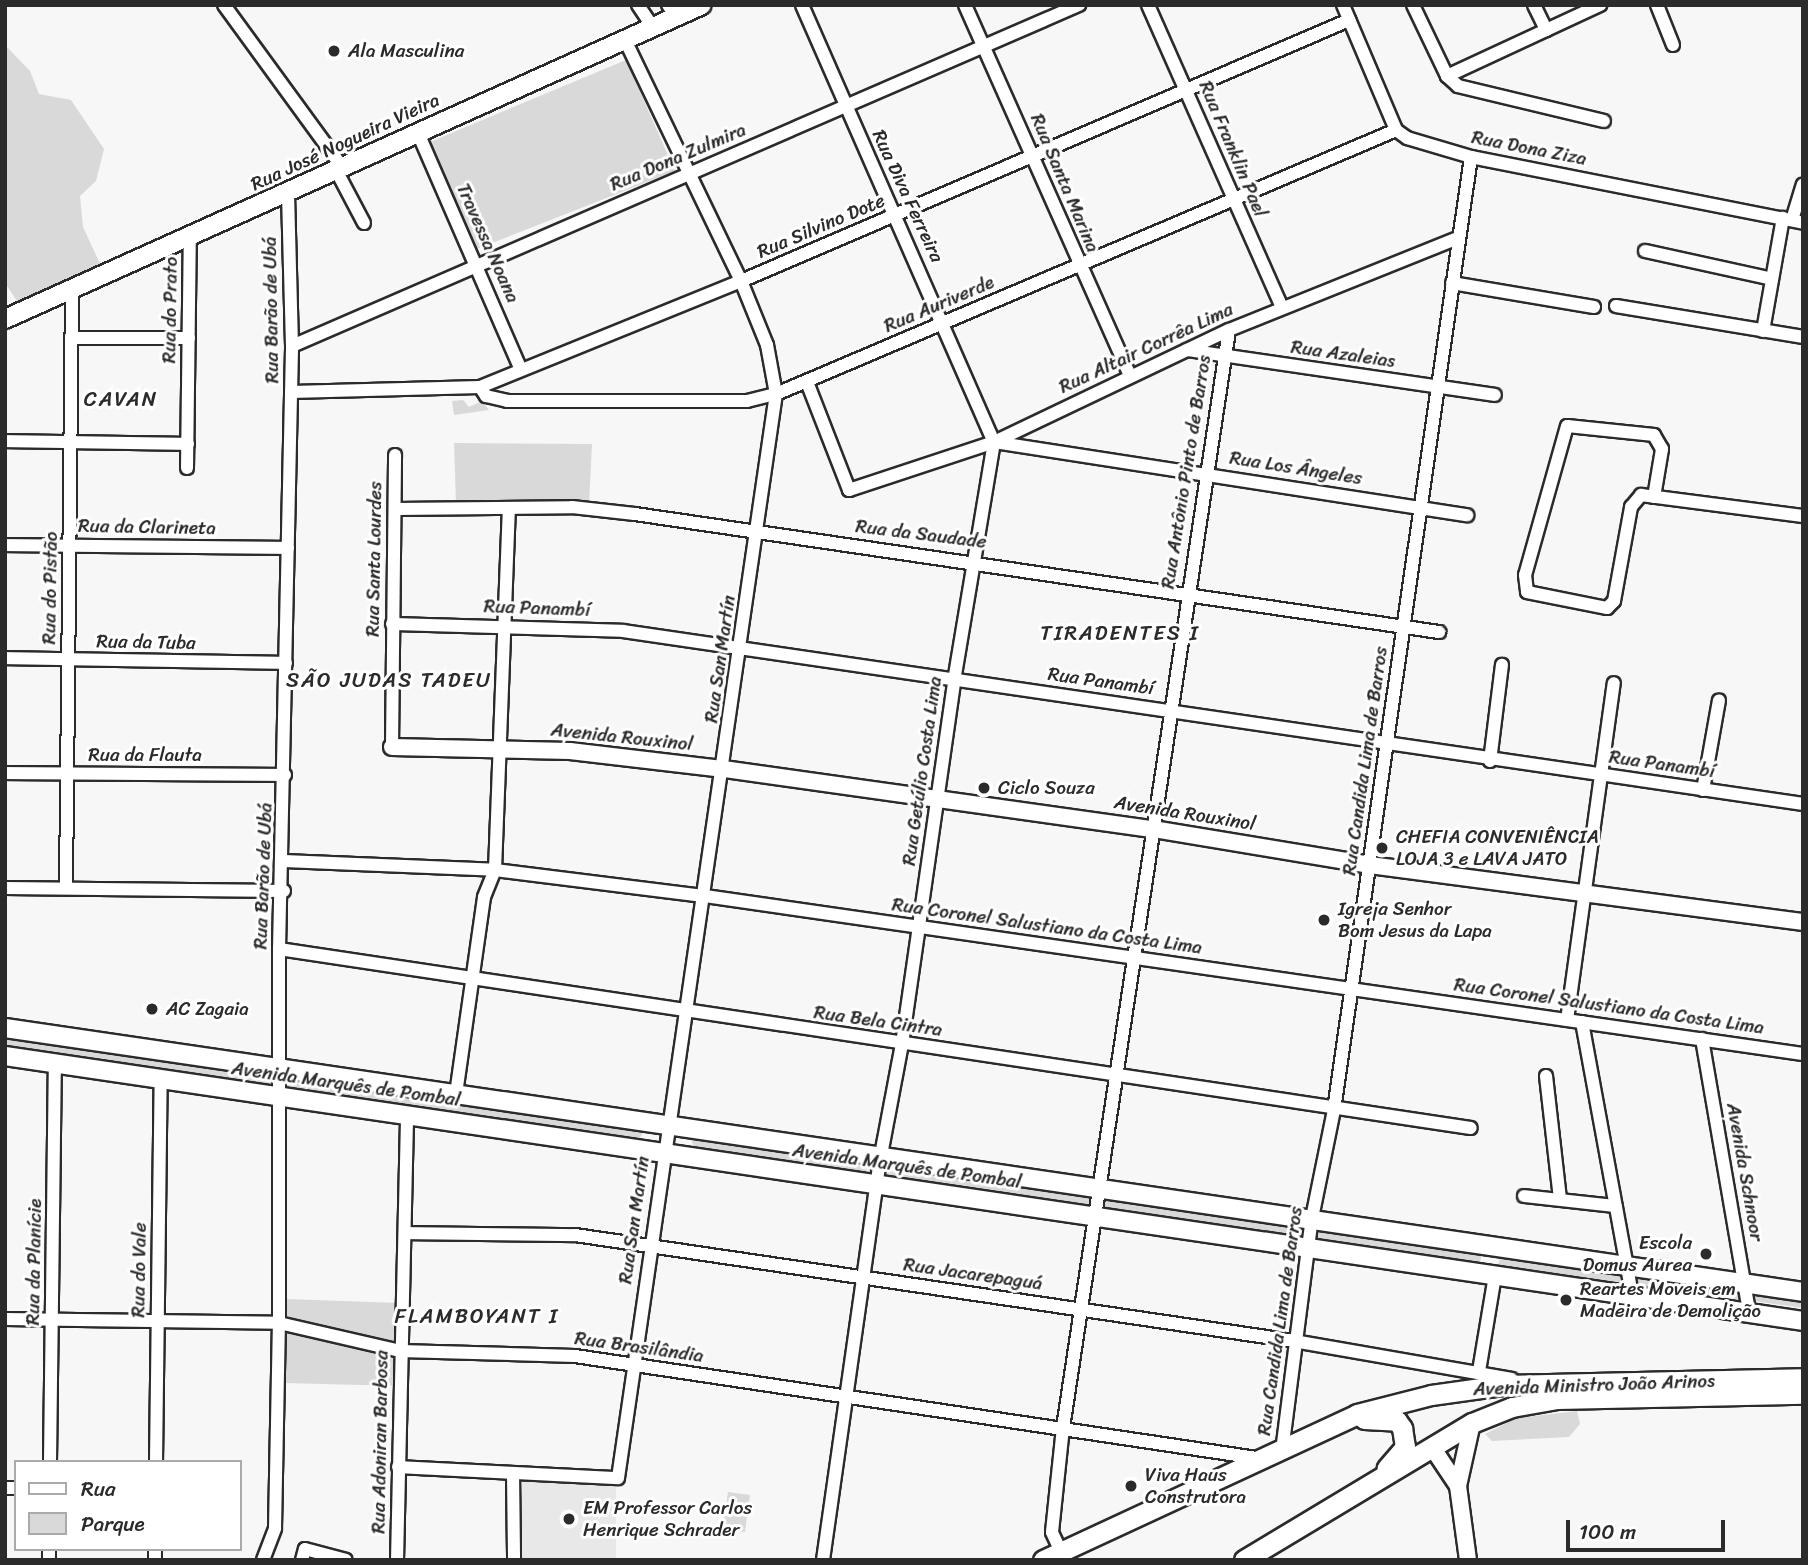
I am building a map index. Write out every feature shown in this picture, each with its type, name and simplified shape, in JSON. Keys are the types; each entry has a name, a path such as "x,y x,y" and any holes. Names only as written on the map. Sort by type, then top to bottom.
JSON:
{"main road":[{"name":"Rua José Nogueira Vieira","path":"5,319 625,40 653,27 672,11 702,5"},
{"name":"Avenida Marquês de Pombal","path":"5,1028 1125,1190 1803,1292"},
{"path":"48,1034 37,1037 32,1046 35,1056 49,1063"},
{"path":"77,1066 87,1064 92,1055 90,1045 81,1039"},
{"name":"Avenida Marquês de Pombal","path":"5,1056 1335,1249 1803,1321"},
{"path":"264,1094 273,1067"},
{"path":"306,1100 309,1072"},
{"path":"656,1150 660,1123"},
{"path":"687,1155 693,1128"},
{"path":"870,1181 874,1154"},
{"path":"905,1186 902,1169 907,1159"},
{"path":"1087,1213 1092,1186"},
{"path":"1122,1218 1125,1190"},
{"path":"1300,1244 1298,1232 1305,1217"},
{"path":"1335,1249 1339,1222"},
{"name":"Avenida Ministro João Arinos","path":"1056,1557 1357,1415 1431,1395 1532,1384 1803,1378"},
{"name":"Avenida Ministro João Arinos","path":"1244,1560 1472,1423 1512,1407 1557,1399 1803,1394"},
{"path":"1326,1429 1358,1419 1396,1421 1412,1428 1432,1447"},
{"path":"1371,1484 1405,1447 1405,1435 1396,1421"}],"street":[{"path":"224,5 339,169 364,223"},
{"path":"638,5 653,27"},
{"name":"Rua Diva Ferreira","path":"802,5 845,106 897,214 994,442"},
{"name":"Rua Santa Marina","path":"965,5 1033,153 1078,264 1130,375"},
{"name":"Rua Dona Zulmira","path":"292,346 477,263 690,174 1079,5"},
{"name":"Rua Franklin Pael","path":"1149,5 1282,308"},
{"path":"1343,5 1396,130"},
{"path":"1413,5 1447,76 1458,86 1604,121"},
{"path":"1534,5 1546,30"},
{"path":"1447,76 1600,5"},
{"path":"1657,5 1673,45"},
{"name":"Rua Silvino Dote","path":"291,392 480,387 741,281 1033,153 1349,20"},
{"name":"Rua San Martín","path":"625,40 741,281 768,345 776,394 688,1013 660,1123"},
{"name":"Rua Dona Ziza","path":"1396,130 1423,145 1471,157 1792,220"},
{"name":"Rua Auriverde","path":"480,387 485,396 507,401 747,401 776,394 1232,197 1396,130"},
{"name":"Travessa Noana","path":"418,133 477,263 521,370"},
{"name":"Rua Candida Lima de Barros","path":"1305,1217 1334,1110 1419,508 1441,388 1452,283 1471,157"},
{"path":"1763,331 1772,279 1803,185"},
{"name":"Rua Barão de Ubá","path":"263,1560 275,1528 279,1324 282,1097 273,1067 284,891 292,346 288,191"},
{"name":"Rua do Prato","path":"187,468 190,236"},
{"name":"Rua Altair Corrêa Lima","path":"807,382 849,490 994,442 1229,330 1458,238"},
{"path":"1644,251 1772,279"},
{"path":"1452,283 1594,307"},
{"name":"Rua do Pistão","path":"66,888 72,289"},
{"path":"1616,306 1803,337"},
{"name":"Rua Antônio Pinto de Barros","path":"1092,1186 1118,1077 1187,592 1229,330"},
{"path":"73,338 189,338"},
{"name":"Rua Azaleias","path":"1185,350 1495,395"},
{"path":"1654,497 1662,449 1654,435 1567,426 1525,575 1527,592 1607,608 1614,601 1631,507 1641,495 1654,497 1803,516"},
{"path":"5,441 188,444"},
{"name":"Rua Los Ângeles","path":"994,442 1467,515"},
{"name":"Rua Getúlio Costa Lima","path":"874,1154 902,1044 954,681 994,442"},
{"name":"Rua Santa Lourdes","path":"392,747 395,455"},
{"path":"456,1094 484,897 495,870 502,750 503,626 509,508"},
{"name":"Rua da Saudade","path":"395,509 509,508 635,514 973,560 1439,632"},
{"name":"Rua da Clarineta","path":"5,545 288,548"},
{"name":"Rua Panambí","path":"392,624 623,631 954,681 1170,710 1490,761 1803,804"},
{"name":"Rua da Tuba","path":"5,659 286,663"},
{"path":"1490,761 1502,665"},
{"path":"1567,1020 1614,683"},
{"path":"1703,790 1719,700"},
{"name":"Avenida Rouxinol","path":"392,747 570,751 724,769 1153,829 1370,865 1803,922"},
{"name":"Rua da Flauta","path":"5,773 285,775"},
{"name":"Rua Coronel Salustiano da Costa Lima","path":"284,861 495,870 705,896 1803,1054"},
{"path":"5,888 284,891"},
{"name":"Rua Bela Cintra","path":"279,949 688,1013 1471,1128"},
{"path":"1582,1022 1632,1294"},
{"name":"Avenida Schnoor","path":"1702,1039 1749,1312"},
{"name":"Rua da Planície","path":"49,1063 52,1320 50,1460"},
{"path":"1546,1076 1560,1199"},
{"name":"Rua do Vale","path":"156,1460 161,1079"},
{"name":"Rua Adoniran Barbosa","path":"397,1560 407,1114"},
{"name":"Rua San Martín","path":"513,1474 618,1478 650,1246 656,1150"},
{"path":"823,1560 863,1277 870,1181"},
{"path":"1524,1196 1615,1206"},
{"path":"1056,1557 1052,1532 1063,1427 1080,1310 1087,1213"},
{"name":"Rua Jacarepaguá","path":"405,1233 575,1235 1294,1341 1479,1371 1532,1384"},
{"name":"Rua Candida Lima de Barros","path":"1273,1456 1294,1341 1300,1244"},
{"path":"1479,1371 1495,1275"},
{"name":"Rua Brasilândia","path":"5,1319 279,1324 400,1351 575,1356 1273,1456"},
{"path":"1468,1560 1458,1486 1472,1423"},
{"path":"1432,1447 1458,1486"},
{"path":"398,1467 513,1474 514,1560"},
{"path":"302,1560 305,1549 346,1560"}],"shaded area":[{"name":"EM Professor Carlos Henrique Schrader","path":"522,1477 616,1479 616,1560 522,1560"}],"green space":[{"path":"5,45 30,71 39,94 71,100 104,149 96,181 80,196 83,227 102,268 21,307 5,283"},
{"path":"626,60 675,171 477,249 430,142"},
{"path":"463,400 469,407 482,401 489,410 454,415 452,401"},
{"path":"454,443 592,444 589,504 456,504"},
{"path":"5,1033 641,1126 643,1133 639,1139 5,1048"},
{"path":"696,1134 1483,1249 1480,1262 850,1170 694,1147 691,1140"},
{"path":"1502,1252 1803,1296 1803,1308 1498,1265"},
{"path":"285,1299 400,1303 399,1386 284,1383"},
{"path":"1577,1411 1580,1424 1569,1437 1492,1441 1485,1434 1517,1418"},
{"path":"728,1492 750,1495 745,1532 723,1529"}],"place":[{"name":"Ala Masculina","path":"334,51"},
{"name":"Ciclo Souza","path":"984,788"},
{"name":"CHEFIA CONVENIÊNCIA LOJA 3 e LAVA JATO","path":"1382,848"},
{"name":"Igreja Senhor Bom Jesus da Lapa","path":"1324,920"},
{"name":"AC Zagaia","path":"152,1009"},
{"name":"Escola Domus Aurea","path":"1706,1254"},
{"name":"Reartes Moveis em Madeira de Demolição","path":"1566,1300"},
{"name":"Viva Haus Construtora","path":"1131,1486"},
{"name":"EM Professor Carlos Henrique Schrader","path":"569,1519"}],"district":[{"name":"CAVAN","path":"121,399"},
{"name":"TIRADENTES I","path":"1120,633"},
{"name":"SÃO JUDAS TADEU","path":"389,680"},
{"name":"FLAMBOYANT I","path":"477,1316"}]}
